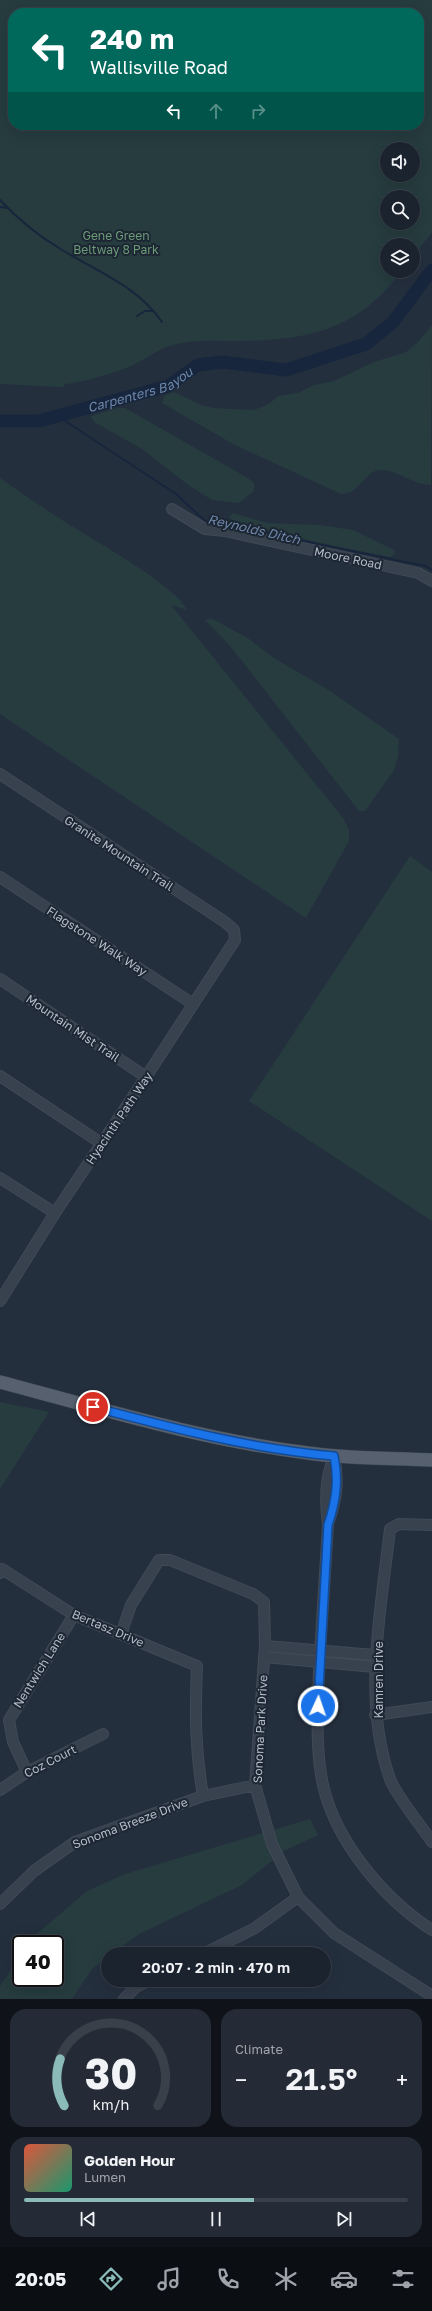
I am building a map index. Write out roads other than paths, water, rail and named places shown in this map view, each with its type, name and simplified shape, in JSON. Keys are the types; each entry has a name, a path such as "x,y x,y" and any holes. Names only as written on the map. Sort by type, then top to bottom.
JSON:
{"main road":[{"path":"0,1382 172,1428 250,1445 334,1456 432,1460"}],"street":[{"name":"Moore Road","path":"172,509 205,529 418,573 432,581"},
{"name":"Granite Mountain Trail","path":"0,774 225,922 234,930 235,934"},
{"name":"Flagstone Walk Way","path":"0,877 193,1004"},
{"name":"Hyacinth Path Way","path":"0,1300 54,1213 232,947 235,934"},
{"name":"Mountain Mist Trail","path":"0,979 146,1077"},
{"path":"0,1076 101,1143"},
{"path":"1,1181 54,1213"},
{"path":"334,1456 338,1474 336,1500 328,1525 317,1720 323,1785 341,1833 372,1878 415,1919 432,1930"},
{"name":"Kamren Drive","path":"432,1524 399,1524 390,1529 375,1655 375,1715 390,1780 432,1842"},
{"name":"Sonoma Park Drive","path":"121,1634 131,1606 159,1560 170,1560 253,1594 264,1602 265,1646 256,1785 272,1844 298,1897 334,1933 432,1996"},
{"name":"Bertasz Drive","path":"1,1571 74,1615 197,1666 194,1722 196,1755 203,1796"},
{"name":"Nentwich Lane","path":"27,1772 13,1742 9,1720 74,1615"},
{"path":"265,1646 375,1655"},
{"path":"264,1657 375,1667"},
{"path":"375,1715 432,1707"},
{"name":"Coz Court","path":"0,1790 27,1772 103,1734"},
{"name":"Sonoma Breeze Drive","path":"0,1904 34,1872 75,1842 203,1796 256,1785"},
{"path":"217,1947 255,1928 298,1897"},
{"path":"124,1999 136,1987"}],"waterway":[{"path":"0,200 43,238 128,288 152,309 162,322"},
{"path":"0,207 7,208"},
{"name":"Carpenters Bayou","path":"0,421 39,421 168,386 198,365 222,362 286,370 366,344 393,322 432,270"},
{"path":"137,316 145,311 152,311"},
{"name":"Carpenters Bayou","path":"167,380 168,386"},
{"name":"Reynolds Ditch","path":"56,415 176,494 205,521 425,566 432,570"}],"park label":[{"name":"Gene Green Beltway 8 Park","path":"116,242"}]}
